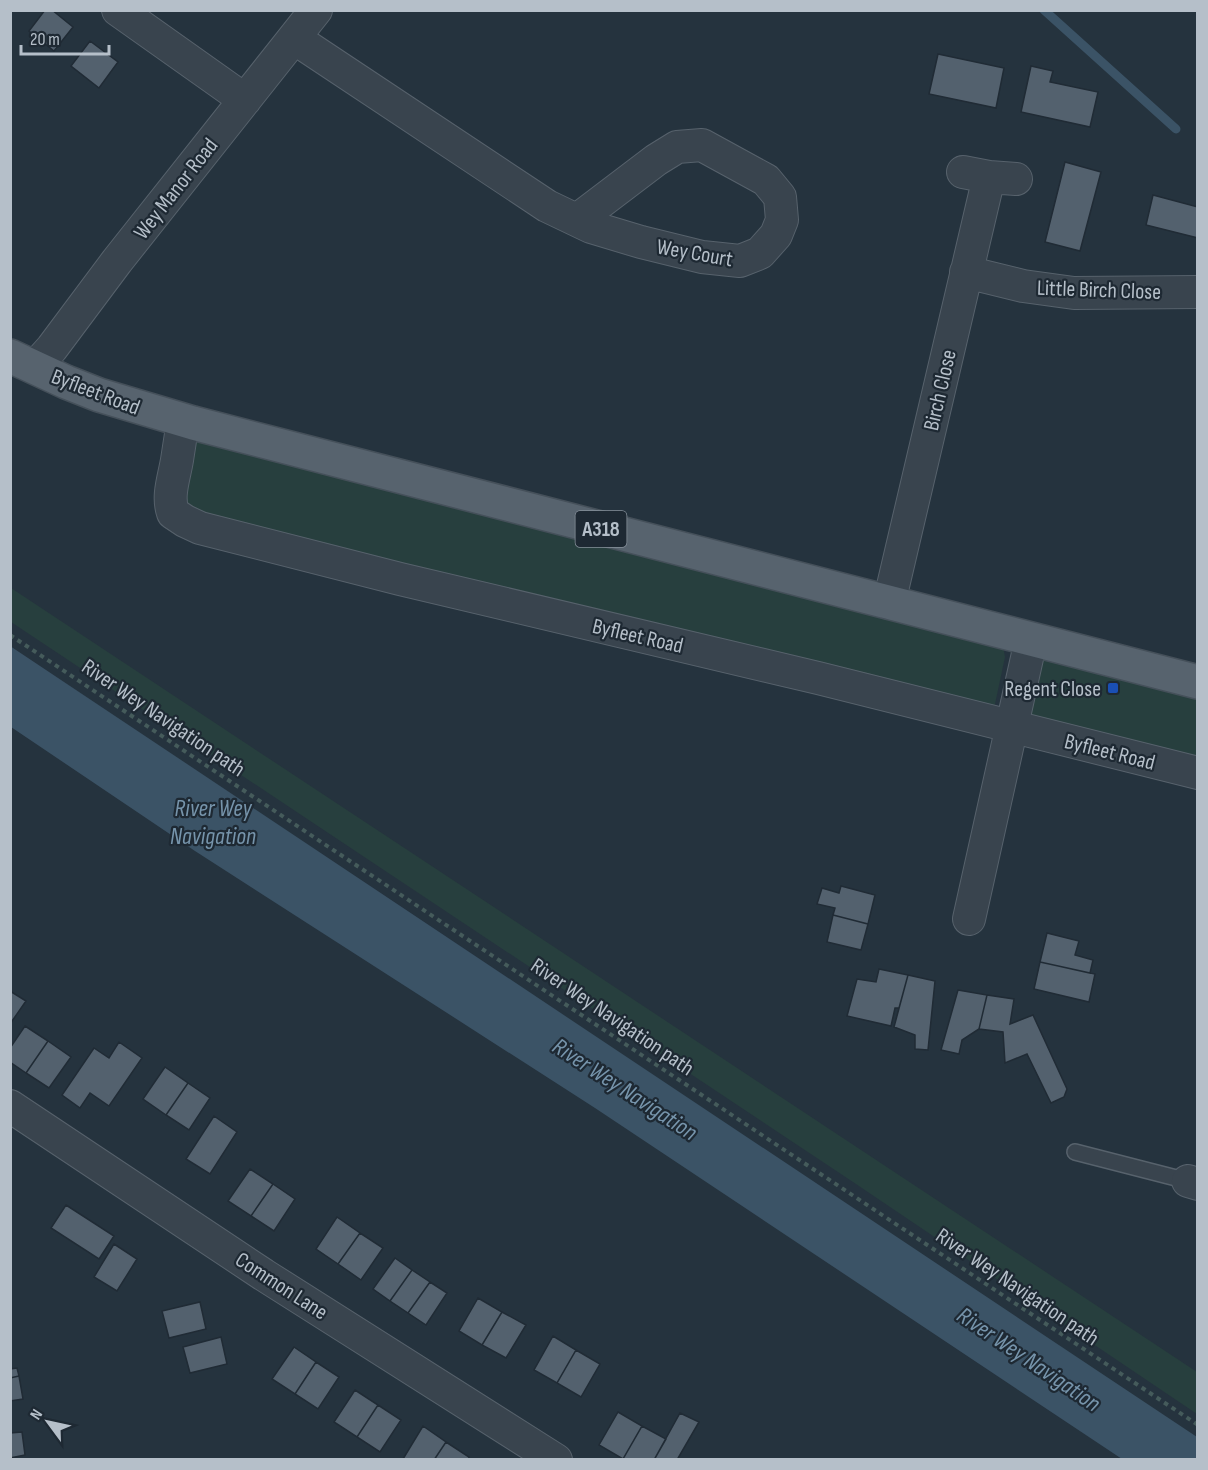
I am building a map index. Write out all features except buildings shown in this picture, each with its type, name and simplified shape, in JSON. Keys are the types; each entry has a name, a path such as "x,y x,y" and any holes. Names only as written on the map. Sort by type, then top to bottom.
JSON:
{"main road":[{"name":"Byfleet Road","path":"23,362 99,395 183,421 1197,682"}],"street":[{"path":"118,10 245,100"},
{"name":"Wey Manor Road","path":"23,362 52,348 124,252 316,10"},
{"name":"Wey Court","path":"294,38 547,206 591,227 702,257 740,261 760,253 776,235 782,220 780,197 766,180 702,146 677,147 656,160 577,220"},
{"name":"Birch Close","path":"889,603 989,176"},
{"name":"Little Birch Close","path":"966,272 1023,286 1074,292 1197,292"},
{"name":"Byfleet Road","path":"183,421 170,504 172,513 200,528 389,576 818,678 1197,773"},
{"path":"969,919 1031,640"},
{"name":"Common Lane","path":"10,1106 264,1275 556,1460"}],"lane":[{"path":"1075,1152 1193,1183"}],"path":[{"name":"River Wey Navigation path","path":"10,635 1197,1425"}],"green space":[{"path":"193,423 1000,631 1005,657 995,704 989,711 217,524 181,507"},
{"path":"11,588 1197,1372 1197,1414 853,1182 11,622"},
{"path":"1042,642 1197,682 1197,772 1023,729"}],"water":[{"name":"River Wey Navigation","path":"10,646 1197,1437 1197,1459 1122,1459 595,1108 195,851 11,727"}],"waterway":[{"path":"1044,10 1176,129"}],"place":[{"name":"Regent Close","path":"1113,688"}]}
